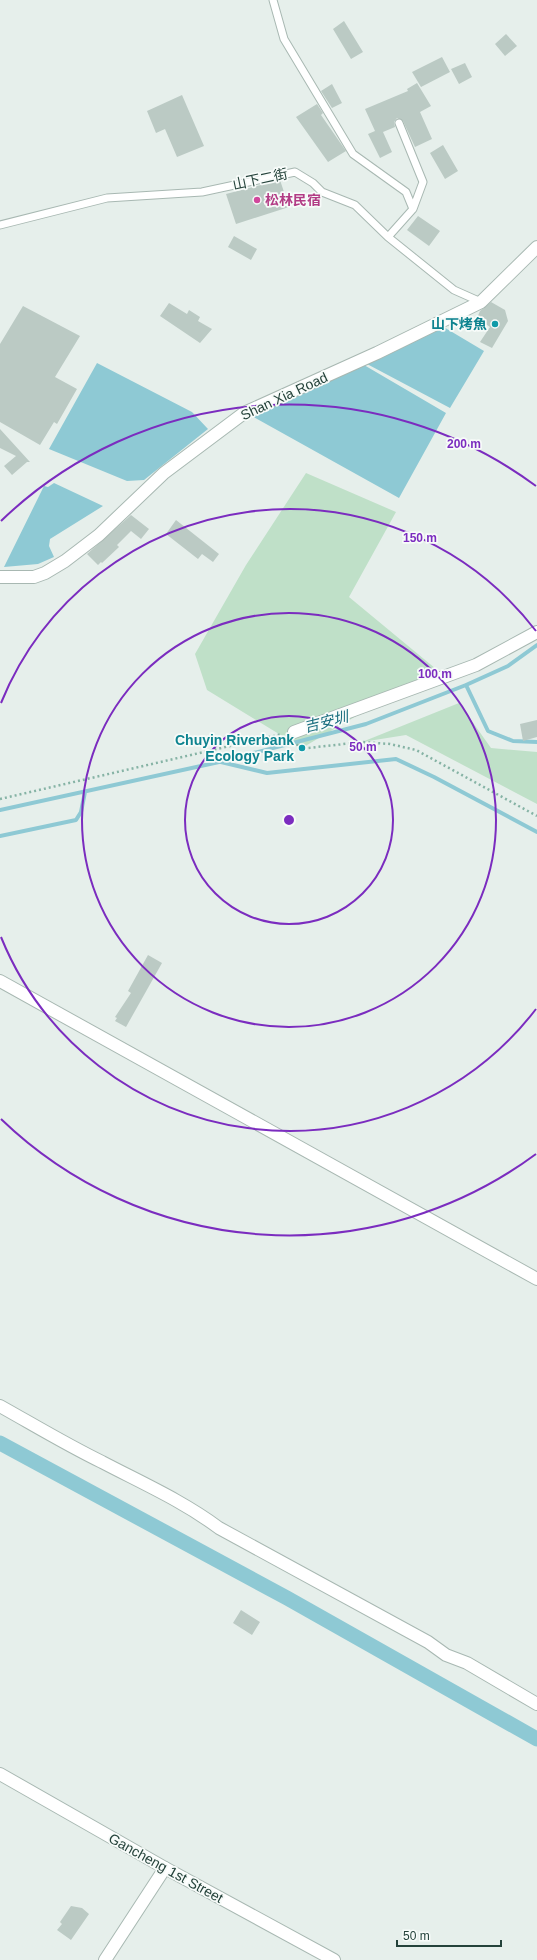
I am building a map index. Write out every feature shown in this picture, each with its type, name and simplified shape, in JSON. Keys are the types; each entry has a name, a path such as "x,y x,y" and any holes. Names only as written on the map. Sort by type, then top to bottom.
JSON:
{"street":[{"name":"Shan Xia Road","path":"0,577 34,577 65,561 99,535 164,472 244,413 377,353 482,302 537,247"},
{"path":"294,732 476,666 537,632"},
{"path":"0,981 537,1279"},
{"path":"0,1406 100,1462 162,1492 201,1515 219,1528 428,1642 446,1655 467,1663 537,1704"},
{"name":"Gancheng 1st Street","path":"0,1774 165,1868 334,1960"},
{"path":"105,1960 165,1868"}],"lane":[{"path":"273,0 284,39 353,154 406,192 414,209"},
{"path":"388,237 414,209 423,182 399,123"},
{"name":"山下二街","path":"0,225 107,198 202,192 296,172 313,183 322,192 355,205 388,237 454,290 482,302"}],"path":[{"path":"0,799 294,732"},
{"path":"299,749 362,742 390,744 416,750 537,816"}],"green space":[{"path":"306,473 396,512 349,597 436,669 302,748 207,690 195,654 246,565"},
{"path":"459,703 491,748 537,752 537,804 406,735 362,742"}],"water":[{"path":"442,326 484,351 450,408 367,364"},
{"path":"97,363 192,412 208,429 144,480 127,481 49,449"},
{"path":"364,365 446,413 399,498 248,414"},
{"path":"54,483 103,506 50,539 49,546 54,557 38,564 4,567 44,486 48,487"}],"building":[{"path":"344,21 363,52 351,59 333,29"},
{"path":"506,34 517,46 505,56 495,44"},
{"path":"442,57 450,72 421,87 412,72"},
{"path":"465,63 472,77 459,84 451,69"},
{"path":"417,83 431,106 420,112 432,139 415,147 403,121 397,118 394,122 395,127 383,132 392,152 380,158 368,134 375,131 365,109 408,91 407,89"},
{"path":"332,84 342,103 332,108 321,91"},
{"path":"182,95 204,146 177,157 165,129 156,133 147,111"},
{"path":"317,104 323,113 321,115 346,151 328,162 296,117"},
{"path":"443,145 458,171 445,179 430,153"},
{"name":"松林民宿","path":"280,180 289,207 236,224 226,194"},
{"path":"418,216 440,231 429,246 407,230"},
{"path":"234,236 257,249 251,260 228,247"},
{"name":"山下烤魚","path":"491,302 505,310 508,321 492,348 480,342 490,327 477,318 480,311"},
{"path":"169,303 187,314 189,310 200,317 198,321 212,329 200,343 160,316"},
{"path":"23,306 80,336 55,377 77,389 57,424 54,422 40,445 0,422 0,344"},
{"path":"0,429 30,462 27,462 12,475 4,466 16,456 0,448"},
{"path":"131,515 149,529 141,539 131,531 117,545 119,547 98,565 87,554"},
{"path":"176,520 219,554 213,562 202,554 198,559 166,534"},
{"path":"537,720 537,737 523,741 520,724"},
{"path":"148,955 162,963 126,1027 115,1021 117,1018 115,1017 131,993 128,991"},
{"path":"241,1610 260,1622 252,1635 233,1623"},
{"path":"71,1906 82,1908 89,1914 71,1940 57,1930 62,1924 60,1922"}],"waterway":[{"name":"吉安圳","path":"0,810 219,762 366,724 466,685 508,666 537,645"},
{"name":"吉安圳","path":"466,685 488,731 513,741 537,742"},
{"path":"221,762 267,773 396,759 434,777 537,832"},
{"path":"0,836 76,820 81,812 85,792"},
{"path":"0,1443 287,1598 537,1739"}],"place":[{"name":"松林民宿","path":"257,200"},
{"name":"山下烤魚","path":"495,324"},
{"name":"Chuyin Riverbank Ecology Park","path":"302,748"}]}
